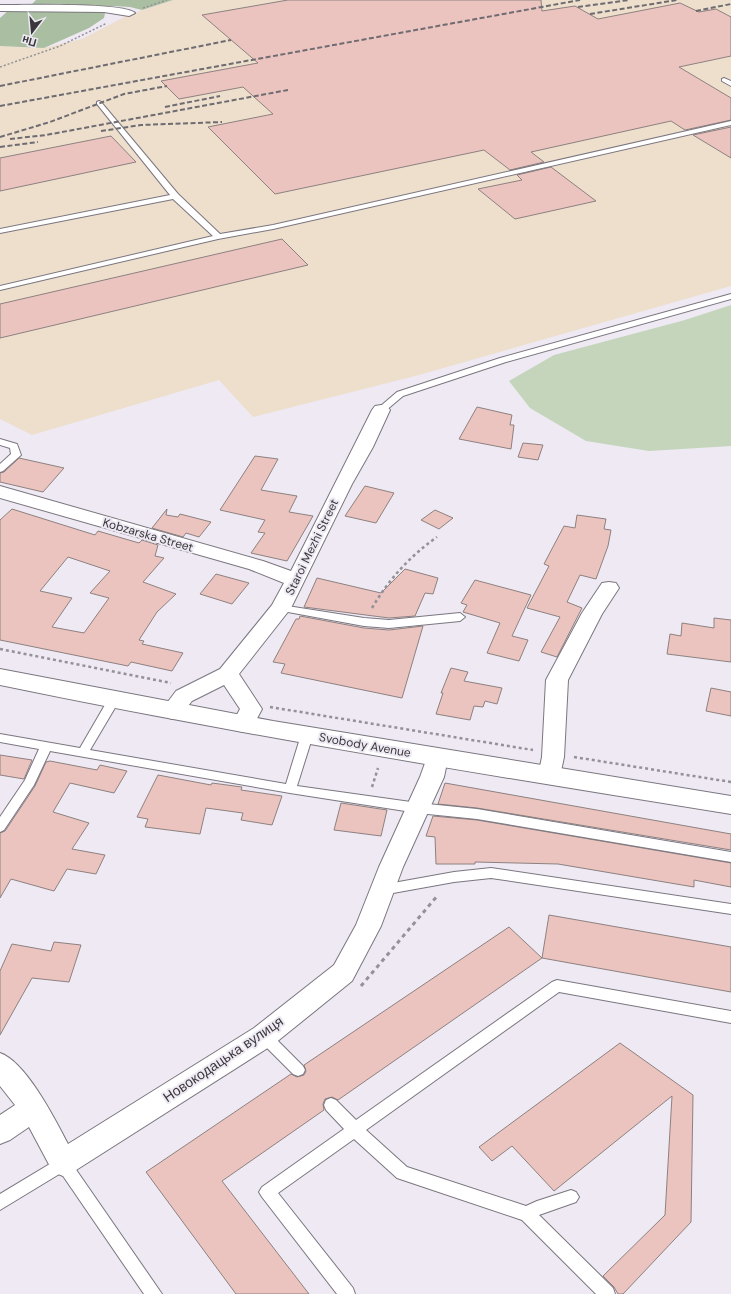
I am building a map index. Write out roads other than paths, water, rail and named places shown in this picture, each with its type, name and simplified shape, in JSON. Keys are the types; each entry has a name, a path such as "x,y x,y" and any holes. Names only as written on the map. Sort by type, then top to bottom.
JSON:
{"main road":[{"name":"Svobody Avenue","path":"0,677 113,701 436,758 731,804"}],"street":[{"path":"0,8 104,9 129,13"},
{"name":"Staroi Mezhi Street","path":"172,711 184,696 228,674 281,608 381,410"},
{"name":"Kobzarska Street","path":"0,492 174,543 256,565 296,580"},
{"path":"549,776 553,753 557,680 592,612 609,588"},
{"path":"228,674 251,709 243,724"},
{"name":"Новокодацька вулиця","path":"63,1163 264,1036 343,973 368,926 391,867 432,777 436,758"},
{"path":"0,1065 34,1108 63,1163"},
{"path":"0,1131 34,1108"}],"lane":[{"path":"724,80 731,84"},
{"path":"99,103 175,196 218,238"},
{"path":"0,288 731,123"},
{"path":"0,231 175,196"},
{"path":"381,410 400,394 503,360 731,296"},
{"path":"0,442 14,446 16,455 0,469"},
{"path":"281,608 364,622 388,624 460,617"},
{"path":"83,752 113,701"},
{"path":"290,789 307,735"},
{"path":"0,738 290,789 418,808 477,814 731,857"},
{"path":"0,827 30,782 46,746"},
{"path":"382,890 454,877 491,873 686,901 731,909"},
{"path":"347,1294 267,1192 557,986 731,1018"},
{"path":"264,1036 298,1070"},
{"path":"331,1105 355,1130 402,1172 527,1214 607,1294"},
{"path":"0,1203 63,1163 154,1294"},
{"path":"527,1214 537,1208 571,1197"}],"railway":[{"path":"0,106 580,0"},
{"path":"578,7 629,0"},
{"path":"590,14 677,0"},
{"path":"696,11 731,4"},
{"path":"0,86 231,40"},
{"path":"0,137 50,122 124,94 167,86"},
{"path":"10,139 46,135 288,90"},
{"path":"165,107 220,96"},
{"path":"101,131 141,125 222,122"},
{"path":"0,147 38,142"}]}
